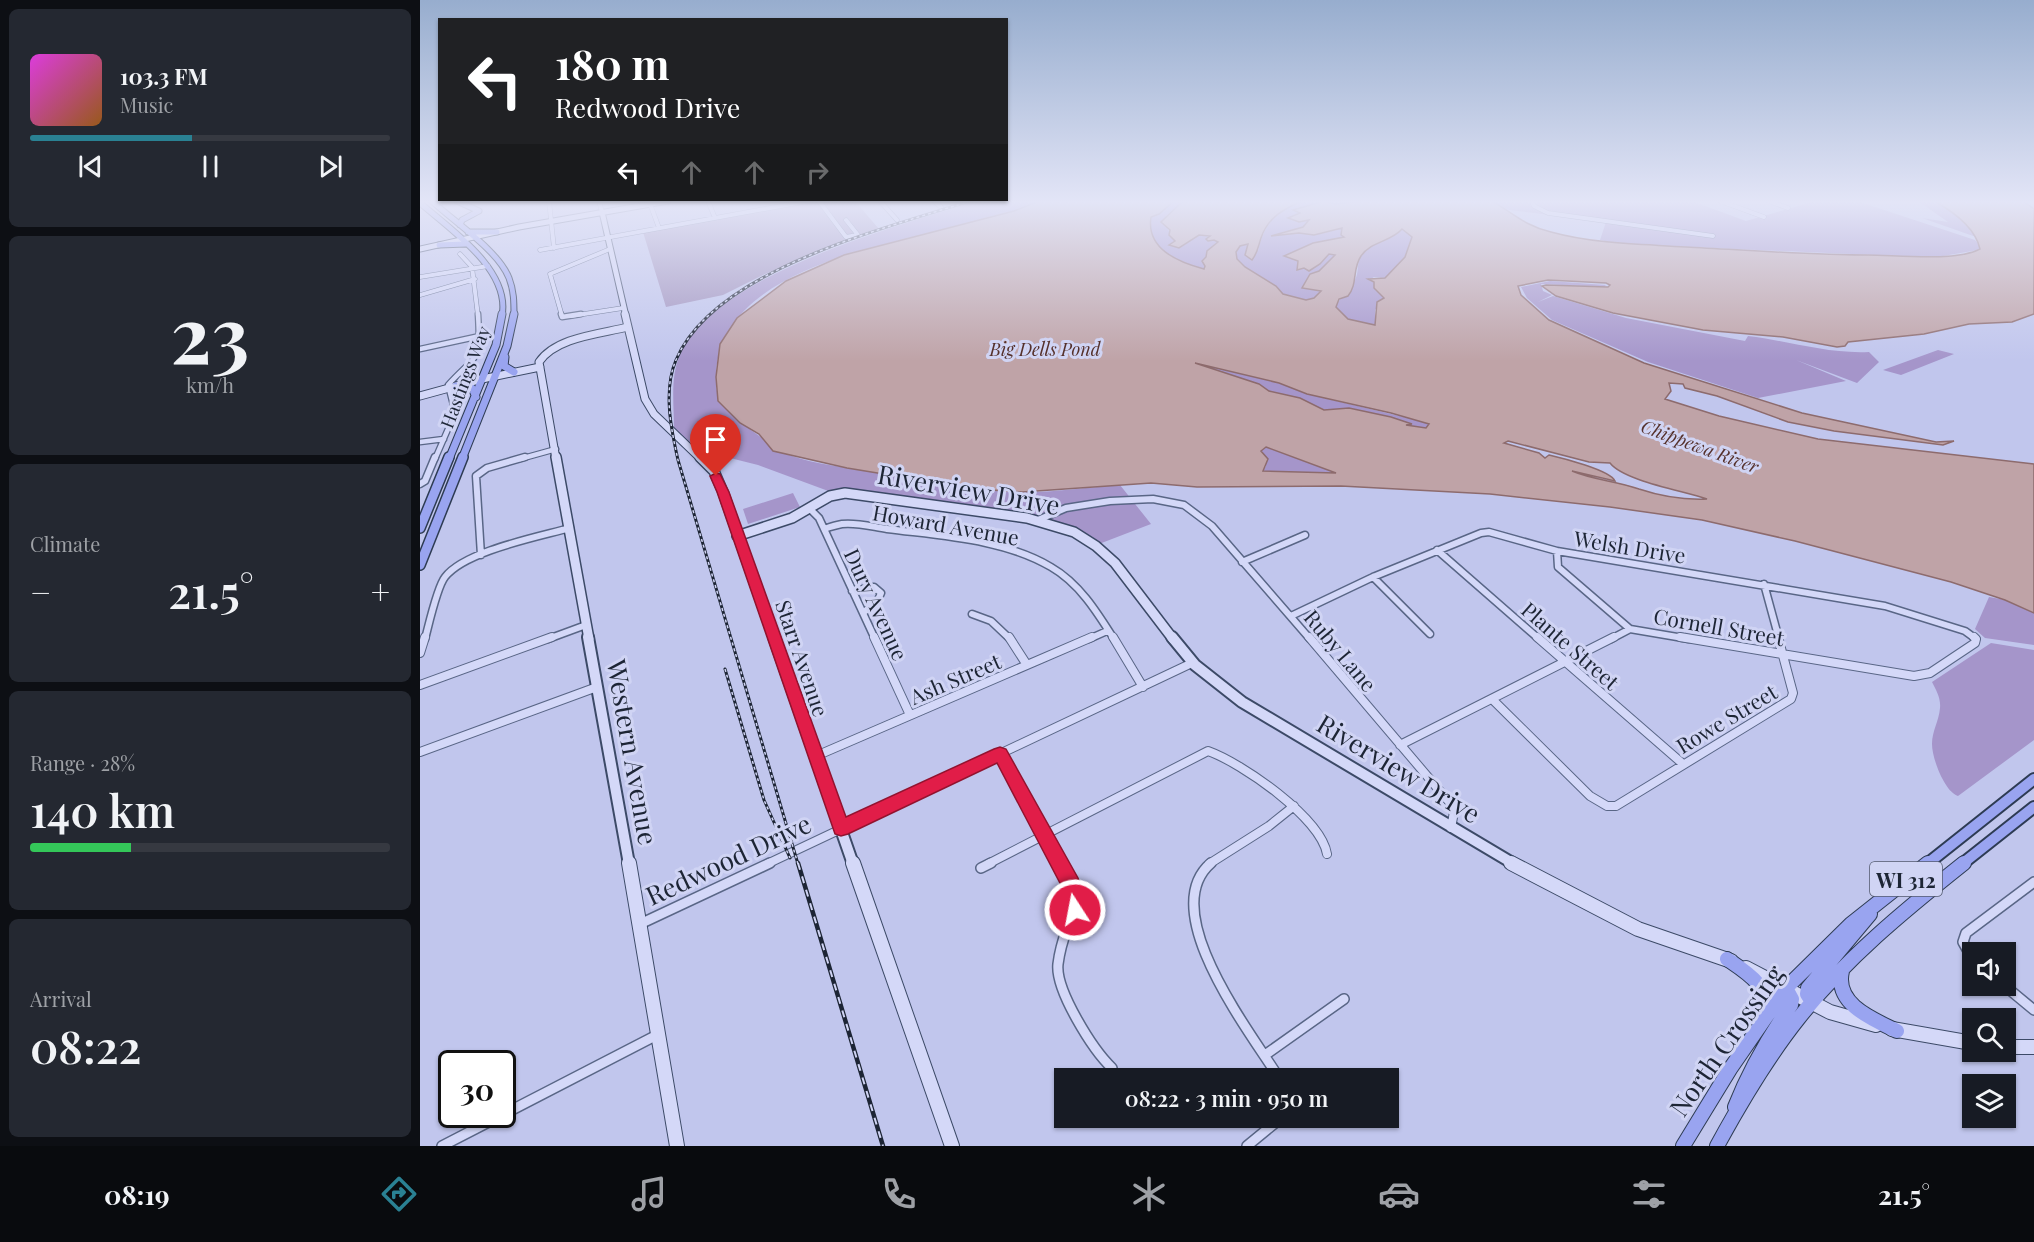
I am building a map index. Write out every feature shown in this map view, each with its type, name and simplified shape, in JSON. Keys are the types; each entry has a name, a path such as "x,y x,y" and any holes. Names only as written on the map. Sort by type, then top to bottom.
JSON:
{"main road":[{"name":"Hastings Way","path":"420,528 500,335 503,311 500,285 476,254"},
{"name":"Hastings Way","path":"420,565 507,346 515,316 513,289 500,261 493,254"},
{"path":"507,346 504,366 514,372"},
{"path":"456,386 472,388 476,396"},
{"name":"North Crossing","path":"1683,1146 1706,1106 1786,988 1851,924 2034,779"},
{"name":"North Crossing","path":"1716,1146 1784,1038 1842,969 1909,908 2034,807"},
{"path":"1812,1002 1807,994 1808,988 1884,897"},
{"path":"1727,959 1752,978 1766,996 1768,1008 1761,1024"},
{"path":"1842,969 1838,978 1852,1005 1861,1012 1898,1030"},
{"path":"1726,1129 1749,1071 1791,1005 1792,999 1786,988"}],"street":[{"path":"447,388 452,380 477,357 480,336 475,279 472,267 460,254"},
{"path":"597,254 551,273 562,317 623,308"},
{"name":"Starr Avenue","path":"611,254 645,399 654,414 714,471 743,534 816,756 952,1146"},
{"path":"420,277 486,264"},
{"path":"420,295 475,279"},
{"path":"420,396 514,372 541,371 548,355 570,343 628,327"},
{"path":"420,349 480,336"},
{"name":"Western Avenue","path":"541,371 640,924 677,1146"},
{"path":"422,483 455,413 447,388"},
{"path":"420,442 444,439"},
{"path":"481,555 476,476 487,468 556,449"},
{"name":"Riverview Drive","path":"810,509 830,496 845,493 1038,520 1072,532 1105,552 1121,568 1173,641 1192,663 1215,683 1451,829 1639,929 1662,939 1727,959 1830,1012 1898,1030 1962,1041"},
{"name":"Ruby Lane","path":"1038,520 1059,510 1128,499 1163,498 1183,504 1214,529 1450,803 1454,812 1451,829"},
{"path":"743,534 810,509"},
{"name":"Dury Avenue","path":"810,509 817,513 910,715"},
{"name":"Howard Avenue","path":"824,529 843,524 856,525 999,546 1040,560 1072,581 1088,601 1143,687"},
{"path":"420,653 444,578 457,565 481,555 570,528"},
{"name":"Welsh Drive","path":"1291,616 1372,577 1481,533 1489,532 1557,551 1764,584 1906,611 1965,631 1975,638 1975,643 1930,673 1914,676"},
{"path":"1242,562 1305,535"},
{"name":"Plante Street","path":"1437,550 1683,764"},
{"path":"1557,551 1558,567 1630,629"},
{"path":"1372,577 1430,634"},
{"name":"Rowe Street","path":"1493,700 1590,796 1607,806 1623,803 1791,699 1793,693 1784,654 1764,584"},
{"path":"852,591 867,587 879,590 880,598 864,612"},
{"path":"972,614 982,616 999,626 1008,635 1027,665"},
{"path":"420,685 586,625"},
{"name":"Cornell Street","path":"1400,745 1630,629 1914,676"},
{"name":"Ash Street","path":"816,756 1107,631"},
{"name":"Redwood Drive","path":"640,924 1192,663"},
{"path":"420,752 597,687"},
{"path":"981,868 1208,751 1223,757 1294,806 1324,839 1327,854"},
{"path":"1000,753 1071,884 1075,898 1073,920 1060,949 1057,965 1058,977 1094,1048 1102,1060 1113,1068"},
{"path":"1273,1068 1211,970 1197,930 1193,911 1194,896 1197,881 1213,860 1270,826 1294,806"},
{"path":"1964,942 1965,933 2034,882"},
{"path":"2016,995 2034,1010"},
{"path":"1265,1055 1344,999"},
{"path":"442,1146 658,1035"},
{"path":"2016,1047 2034,1047"},
{"path":"1247,1146 1269,1128"}],"shaded area":[{"path":"650,254 814,254 765,274 723,295 666,307"},
{"path":"818,254 850,254 794,276 763,295 737,319 721,348 716,384 722,403 730,413 786,453 820,463 982,490 1032,492 1120,485 1151,524 1099,544 1077,530 1028,514 831,492 758,465 726,457 704,439 684,443 681,434 674,428 673,391 680,355 700,326 730,300 768,277"},
{"path":"1169,254 1208,254 1204,269"},
{"path":"1236,254 1288,254 1285,256 1300,260 1326,254 1336,255 1319,271 1310,274 1303,288 1321,290 1314,298 1306,300 1283,294 1276,286 1245,267 1237,259"},
{"path":"1406,254 1385,278 1374,277 1369,280 1374,282 1384,298 1375,310 1375,325 1348,319 1336,307 1357,276 1361,256"},
{"path":"1862,254 1952,254 1943,256"},
{"path":"1550,281 1606,285 1604,287 1541,284 1543,291 1552,295 1538,302 1553,296 1626,318 1745,341 1748,336 1823,349 1869,352 1879,362 1857,383 1796,360 1846,381 1758,398 1648,362 1552,320 1527,298 1521,287"},
{"path":"1938,350 1954,354 1901,375 1883,370"},
{"path":"1188,361 1279,383 1307,394 1429,423 1427,428 1402,425 1410,424 1391,417 1349,408 1324,410 1300,398 1269,391 1259,384"},
{"path":"1266,447 1339,474 1263,471 1266,466 1261,451"},
{"path":"793,493 800,507 748,524 743,509"},
{"path":"1989,597 2006,600 2034,613 2034,645 1985,638 1975,629"},
{"path":"1991,643 2034,650 2034,740 1958,796 1944,782 1934,758 1932,739 1940,704 1932,682"}],"water":[{"name":"Big Dells Pond","path":"1169,254 1204,269 1202,261 1206,254 1236,254 1237,259 1245,267 1276,286 1283,294 1306,300 1314,298 1321,291 1302,288 1310,274 1319,271 1335,255 1332,254 1362,254 1358,261 1351,291 1348,296 1339,299 1336,307 1348,319 1375,325 1377,302 1384,298 1374,288 1374,282 1368,279 1385,278 1406,254 1846,254 1941,257 1959,254 2034,254 2034,314 2012,322 1969,324 1924,334 1848,342 1845,346 1837,347 1783,337 1703,330 1613,313 1556,296 1542,286 1608,287 1610,285 1606,283 1548,280 1518,286 1521,295 1549,320 1644,363 1802,413 1936,442 1954,441 1943,445 1834,431 1788,422 1717,396 1685,388 1683,384 1669,383 1671,391 1665,399 1719,416 1818,439 2034,464 2034,613 2005,600 1951,582 1795,541 1702,520 1610,507 1490,494 1341,486 1197,487 1151,483 1022,492 975,489 847,468 773,451 759,434 740,423 718,401 716,377 720,344 737,318 786,281 844,255","holes":["1195,363 1279,383 1307,394 1429,424 1426,428 1406,425 1412,424 1349,408 1324,410 1300,398 1269,391 1259,384","1508,441 1589,462 1610,463 1617,469 1641,480 1707,499 1664,496 1588,476 1572,471 1615,481 1604,473 1585,465 1549,455 1545,458 1539,453 1504,443","1266,447 1336,473 1263,471 1268,459 1261,451"]},
{"name":"Big Dells Pond","path":"1245,254 1255,254 1252,260"},
{"name":"Big Dells Pond","path":"1329,254 1309,271 1304,268 1297,270 1298,261 1284,256"}],"railway":[{"path":"798,864 678,460 669,397 676,360 696,328 726,301 763,278 812,254"},
{"path":"725,669 764,800 790,858"},
{"path":"798,863 883,1146"}],"route":[{"path":"716,476 841,828 1000,753 1071,884 1075,898 1075,910"}],"water label":[{"name":"Chippewa River","path":"1700,446"}]}
